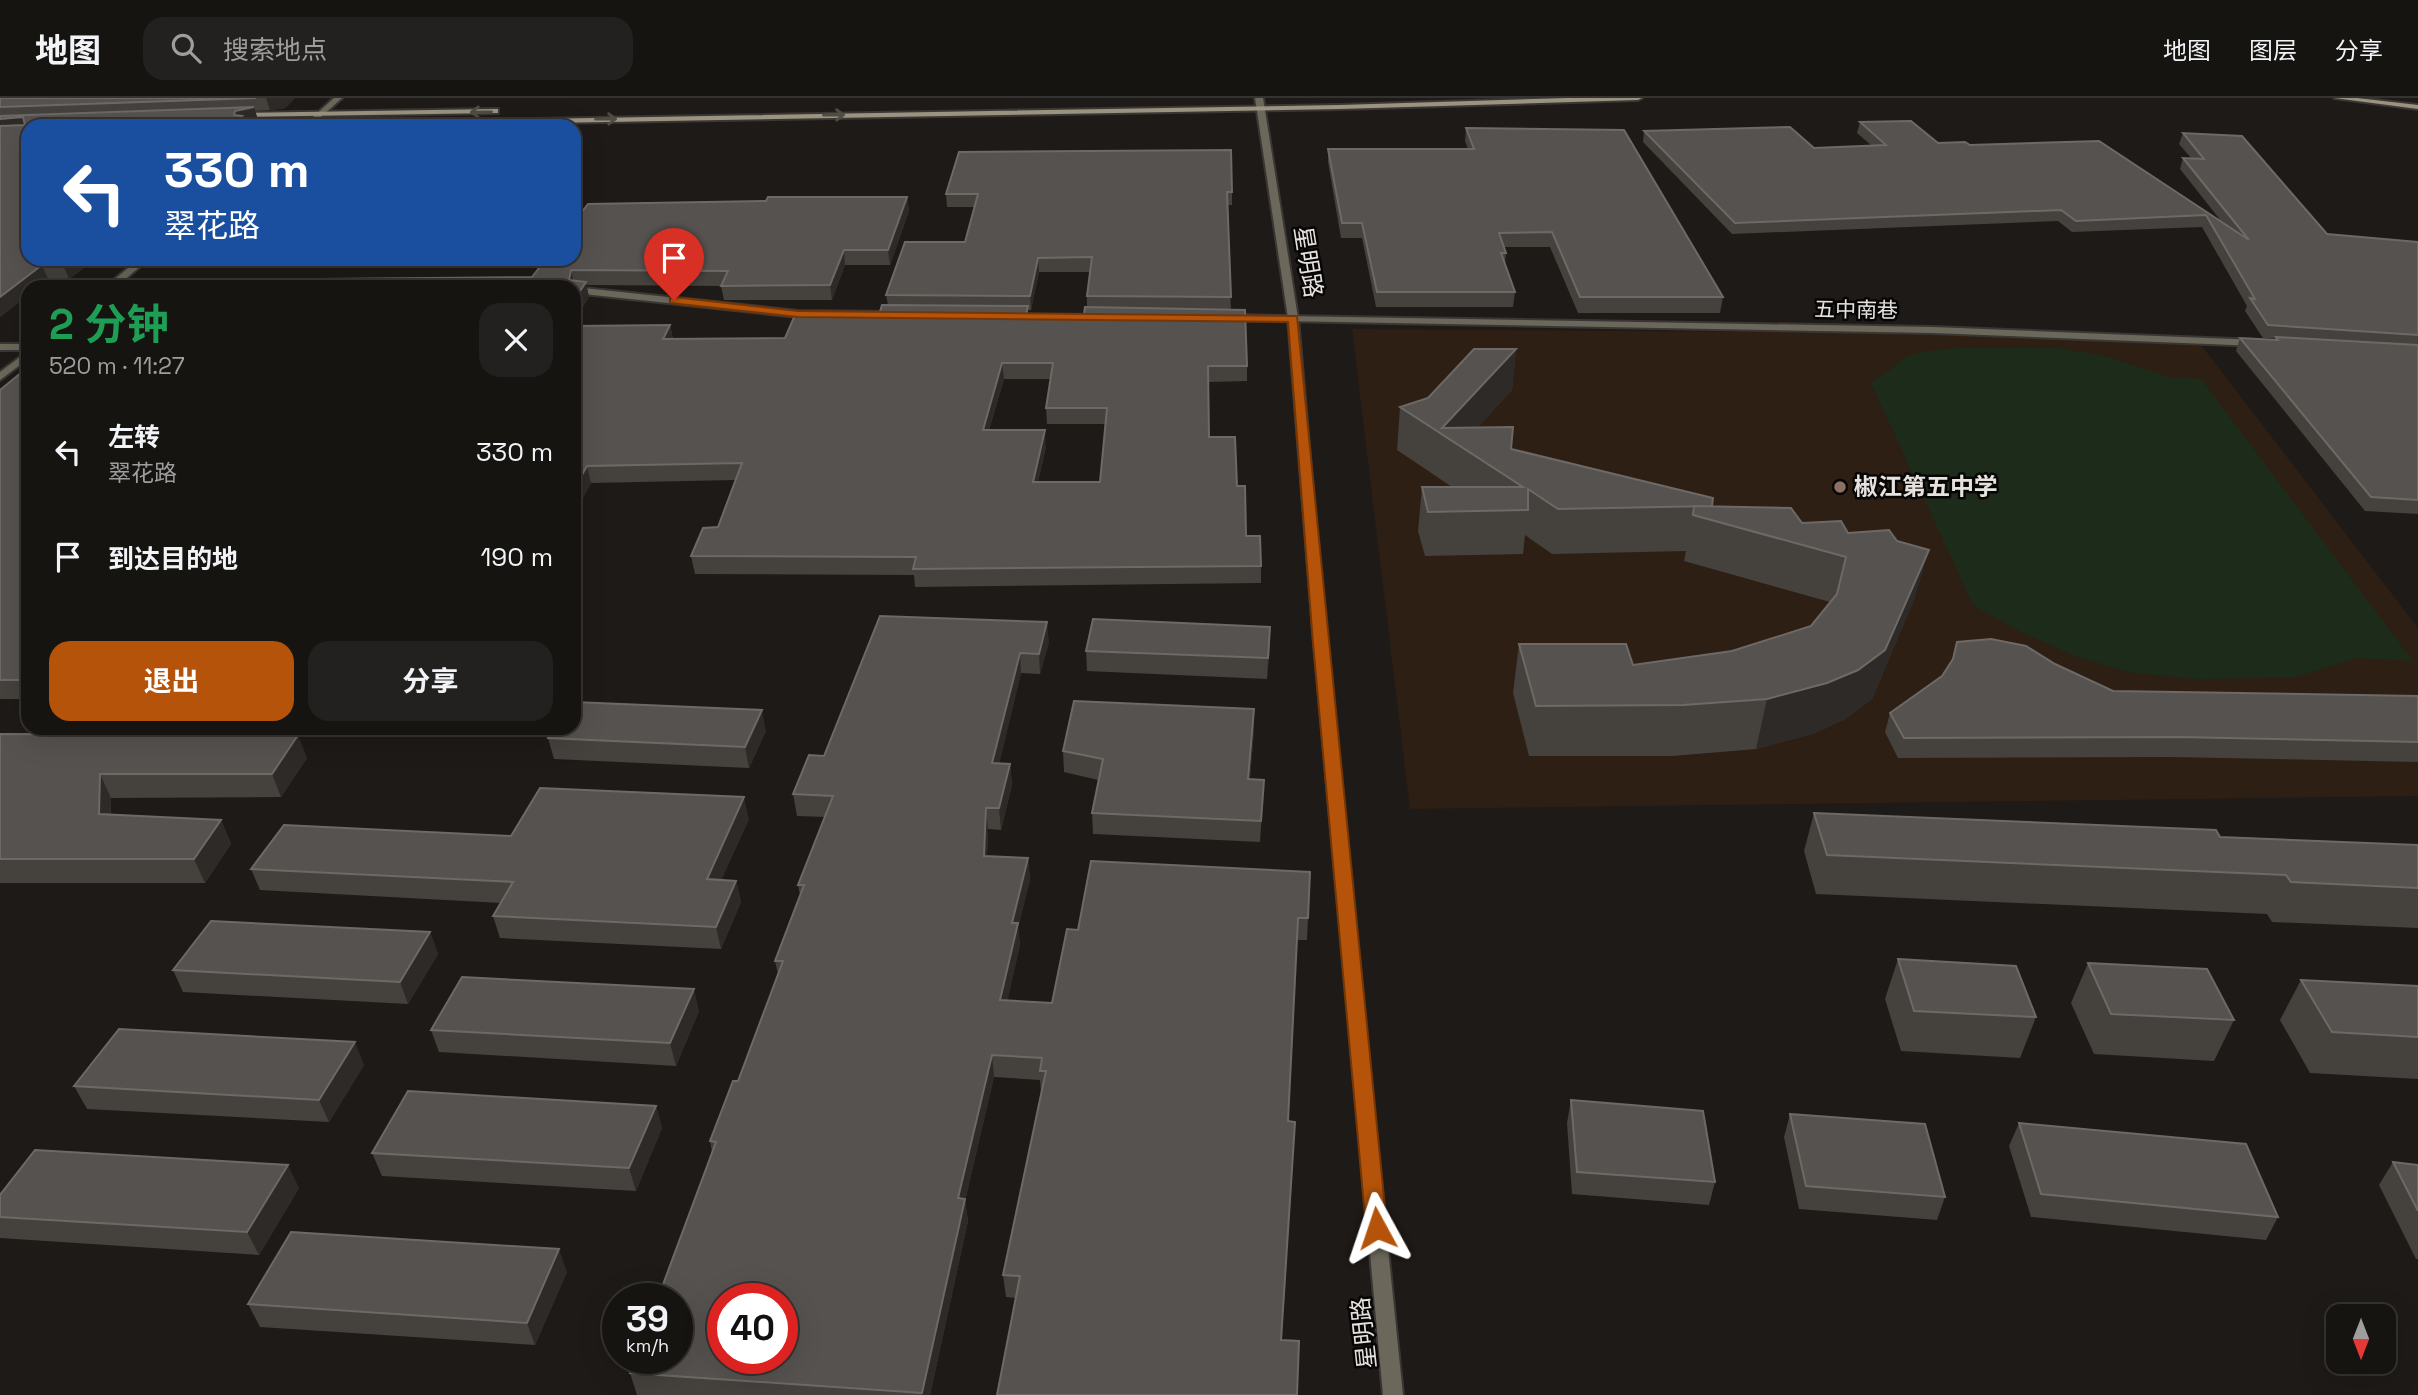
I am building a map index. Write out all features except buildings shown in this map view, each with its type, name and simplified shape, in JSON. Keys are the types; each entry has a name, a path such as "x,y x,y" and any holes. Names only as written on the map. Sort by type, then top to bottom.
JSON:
{"main road":[{"path":"557,119 1260,102 1325,98"},
{"path":"541,111 1638,98"},
{"path":"2338,98 2418,107"},
{"path":"2377,98 2403,105"},
{"path":"223,116 527,111"}],"street":[{"path":"314,119 338,98"},
{"name":"星明路","path":"1260,102 1293,318 1320,643 1393,1395"},
{"path":"120,280 136,266"},
{"path":"581,290 798,314 908,315"},
{"name":"五中南巷","path":"1211,318 1933,330 2264,343"},
{"path":"0,347 21,347"},
{"path":"0,377 21,360"}],"shaded area":[{"name":"椒江第五中学","path":"1352,329 1933,333 2202,346 2418,628 2418,796 1410,809"}],"green space":[{"path":"1958,348 2058,348 2105,356 2169,377 2201,379 2413,661 2356,658 2295,677 2199,679 2133,673 2078,657 2021,632 1973,605 1871,383 1902,360 1915,354"}],"place":[{"name":"椒江第五中学","path":"1840,487"}],"route":[{"path":"674,300 798,314 1293,318 1320,643 1377,1228"}]}
